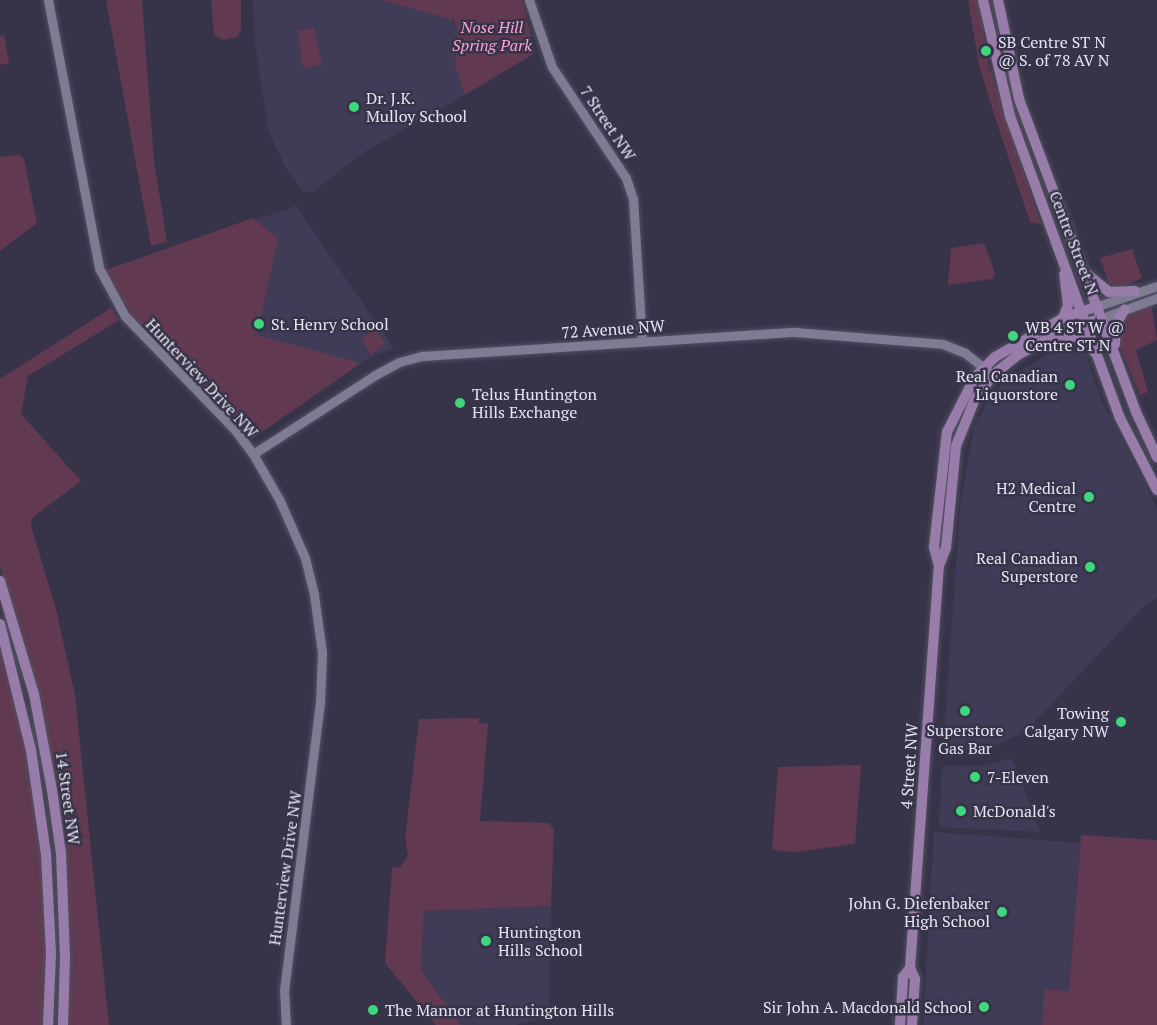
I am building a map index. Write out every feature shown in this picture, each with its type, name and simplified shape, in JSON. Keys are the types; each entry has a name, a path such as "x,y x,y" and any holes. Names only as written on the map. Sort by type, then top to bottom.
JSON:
{"main road":[{"name":"Centre Street N","path":"984,0 1000,85 1088,322 1120,418 1157,490"},
{"name":"Centre Street N","path":"998,0 1019,99 1157,457"},
{"path":"1050,222 1050,236 1068,292 1063,318"},
{"path":"1085,273 1109,292 1135,291"},
{"name":"4 Street NW","path":"939,566 934,547 947,432 961,400 983,367 1009,346 1063,318 1098,306"},
{"path":"1114,350 1116,324 1125,309"},
{"name":"4 Street NW","path":"912,1025 915,979 910,968 939,566 946,548 960,430 975,399 993,375 1018,355 1052,336 1102,318"},
{"path":"1052,336 1078,337 1100,357"},
{"name":"14 Street NW","path":"0,581 34,694 52,790 61,854 65,957 63,1025"},
{"name":"14 Street NW","path":"0,624 31,750 46,854 51,943 48,1025"},
{"name":"4 Street NW","path":"900,1025 903,977 910,968"}],"street":[{"name":"Hunterview Drive NW","path":"48,0 98,262 110,292 125,316 235,430 253,454 280,501 305,558 322,653 316,749 284,989 286,1025"},
{"name":"7 Street NW","path":"529,0 552,67 617,160 629,187 642,342"},
{"path":"1098,306 1135,291 1157,286"},
{"path":"1102,318 1157,297"},
{"name":"72 Avenue NW","path":"253,454 357,386 406,360 795,332 924,341 965,353 993,375"}],"shaded area":[{"name":"Dr. J.K. Mulloy School","path":"253,0 381,0 450,17 457,30 455,66 465,95 364,152 313,192 304,192 288,172 268,131 255,42"},
{"name":"St. Henry School","path":"296,206 394,349 369,358 252,439 204,385 132,316 106,270"},
{"path":"1063,345 1077,347 1086,356 1102,402 1157,509 1157,597 1141,609 1027,730 986,750 943,749 960,508 974,427 991,396 1008,379"},
{"path":"1008,759 1013,760 1040,832 939,827 942,766 984,766"},
{"name":"John G. Diefenbaker High School","path":"934,832 1080,843 1069,991 1044,990 1042,1025 923,1025"},
{"name":"Huntington Hills School","path":"551,906 549,1017 515,1025 461,1025 421,970 424,911"}],"green space":[{"path":"106,0 142,0 154,161 167,242 151,246"},
{"path":"211,0 241,0 241,30 237,37 223,40 214,35"},
{"name":"Nose Hill Spring Park","path":"381,0 522,0 535,53 465,95 455,66 457,30 454,20"},
{"path":"968,0 979,0 988,63 1041,224 1030,222 994,114 979,65"},
{"path":"314,28 322,65 306,68 302,64 298,31"},
{"path":"4,35 9,63 0,65 0,36"},
{"path":"19,155 24,159 37,223 0,251 0,157"},
{"name":"St. Henry School","path":"253,218 278,239 257,335 361,363 252,439 204,385 132,316 106,270"},
{"path":"984,243 995,273 992,279 948,285 951,248"},
{"path":"1132,249 1142,278 1123,286 1109,284 1100,258"},
{"path":"1151,302 1157,340 1136,350 1148,392 1140,395 1118,342 1118,328 1128,312"},
{"path":"111,308 119,320 28,376 21,414 81,481 32,518 31,526 56,609 75,695 109,1025 67,1025 66,850 39,693 0,566 0,379"},
{"path":"370,319 385,343 371,355 362,339 368,333 364,322"},
{"path":"0,644 26,751 41,853 46,954 43,1025 0,1025"},
{"path":"479,718 479,723 488,724 480,821 549,823 554,829 551,906 424,911 421,970 461,1025 436,1025 385,963 392,868 400,867 408,855 405,839 419,719"},
{"path":"861,765 855,844 795,852 772,850 778,767"},
{"path":"1081,835 1157,840 1157,1025 1042,1025 1044,989 1069,991"}],"place":[{"name":"SB Centre ST N @ S. of 78 AV N","path":"986,51"},
{"name":"Dr. J.K. Mulloy School","path":"354,107"},
{"name":"St. Henry School","path":"259,324"},
{"name":"WB 4 ST W @ Centre ST N","path":"1013,336"},
{"name":"Real Canadian Liquorstore","path":"1070,385"},
{"name":"Telus Huntington Hills Exchange","path":"460,403"},
{"name":"H2 Medical Centre","path":"1089,497"},
{"name":"Real Canadian Superstore","path":"1090,567"},
{"name":"Superstore Gas Bar","path":"965,711"},
{"name":"Towing Calgary NW","path":"1121,722"},
{"name":"7-Eleven","path":"975,777"},
{"name":"McDonald's","path":"961,811"},
{"name":"John G. Diefenbaker High School","path":"1002,912"},
{"name":"Huntington Hills School","path":"486,941"},
{"name":"Sir John A. Macdonald School","path":"984,1007"},
{"name":"The Mannor at Huntington Hills","path":"373,1010"}]}
